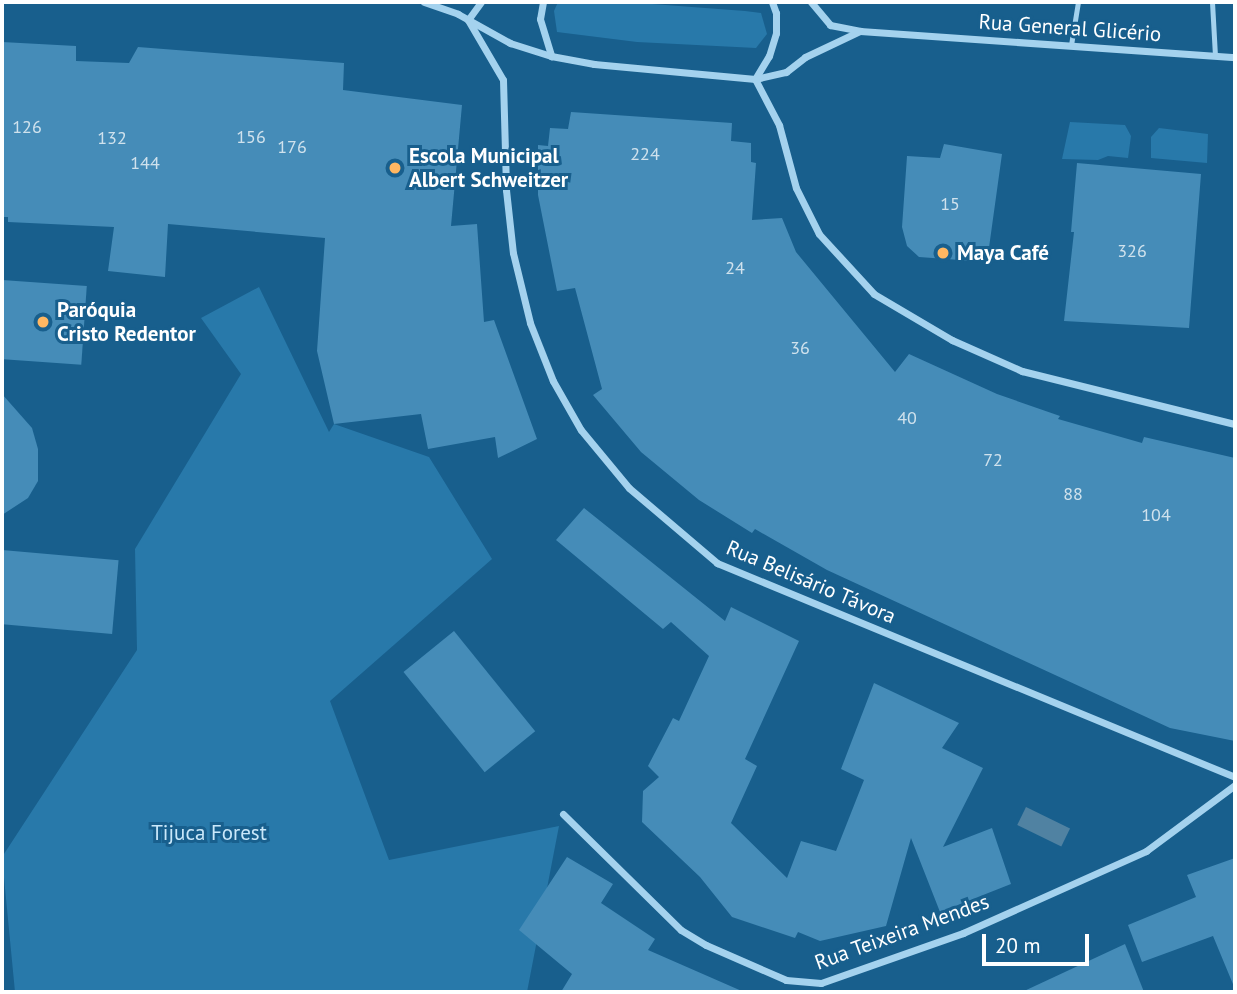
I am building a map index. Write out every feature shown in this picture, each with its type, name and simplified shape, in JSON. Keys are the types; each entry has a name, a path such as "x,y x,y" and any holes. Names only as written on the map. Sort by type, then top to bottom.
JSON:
{"street":[{"name":"Rua General Glicério","path":"424,2 468,20 510,43 551,56 594,64 755,79 786,72 805,57 860,31"},
{"path":"468,20 481,2"},
{"path":"543,2 540,19 551,56"},
{"path":"772,2 776,13 776,33 769,56 755,79 779,124 796,188 819,234 874,294 952,340 1021,371 1235,424"},
{"name":"Rua General Glicério","path":"811,2 830,25 860,31 1235,57"},
{"name":"Rua Belisário Távora","path":"468,20 503,80 506,190 513,253 530,323 553,382 581,430 629,488 717,562 1235,777"},
{"name":"Rua Teixeira Mendes","path":"563,814 681,930 706,945 786,980 821,983 963,933 1146,850 1235,785"}],"lane":[{"path":"1071,44 1078,2"},
{"path":"1212,2 1215,56"}],"green space":[{"path":"558,2 626,2 761,13 767,34 756,48 637,42 557,32 554,11"},
{"path":"1070,122 1125,125 1131,136 1128,158 1108,156 1098,160 1062,159"},
{"path":"1159,128 1208,134 1207,163 1151,158 1151,137"},
{"name":"Tijuca Forest","path":"259,287 329,432 334,424 429,457 492,559 330,701 389,860 559,826 527,992 15,992 2,857 137,650 135,549 241,374 201,318"}],"shaded area":[{"path":"1026,807 1070,828 1061,846 1017,825"}],"building":[{"path":"2,42 76,46 76,61 129,63 138,47 344,63 343,90 462,105 451,226 477,224 484,322 494,320 537,439 498,458 495,437 428,449 421,414 334,424 317,351 325,238 168,224 165,277 108,271 114,227 8,222 8,217 2,217"},
{"path":"571,112 732,123 731,141 751,143 751,162 756,163 752,220 782,218 796,252 895,372 909,354 997,394 1060,416 1058,419 1142,443 1144,437 1235,458 1235,741 1170,728 827,570 755,529 752,533 699,500 641,452 593,395 602,389 575,288 557,291 538,195 538,145 548,146 550,128 568,129"},
{"path":"944,144 1002,154 987,262 919,257 907,246 902,227 907,156 940,158"},
{"path":"1077,163 1201,174 1189,328 1064,321 1074,232 1071,232"},
{"name":"Paróquia Cristo Redentor","path":"2,280 87,286 81,365 2,359"},
{"path":"2,394 32,428 38,449 38,481 28,498 2,515"},
{"path":"584,508 725,621 731,607 799,641 745,759 757,766 731,823 787,878 801,841 836,851 864,780 841,769 874,683 959,723 942,748 983,768 943,847 992,828 1011,884 940,912 911,838 886,926 820,941 798,932 795,938 732,917 700,877 642,822 643,791 659,777 648,766 673,718 679,721 709,656 671,622 663,629 556,540"},
{"path":"2,550 119,560 112,634 2,624"},
{"path":"454,631 535,731 485,772 403,672"},
{"path":"567,857 613,884 601,903 655,939 648,950 744,992 561,992 572,974 519,930"},
{"path":"1235,858 1235,989 1213,936 1142,962 1128,925 1196,897 1187,875"},
{"path":"1125,944 1144,992 1022,992"}],"place":[{"name":"Escola Municipal Albert Schweitzer","path":"395,168"},
{"name":"Maya Café","path":"943,253"},
{"name":"Paróquia Cristo Redentor","path":"43,322"}]}
